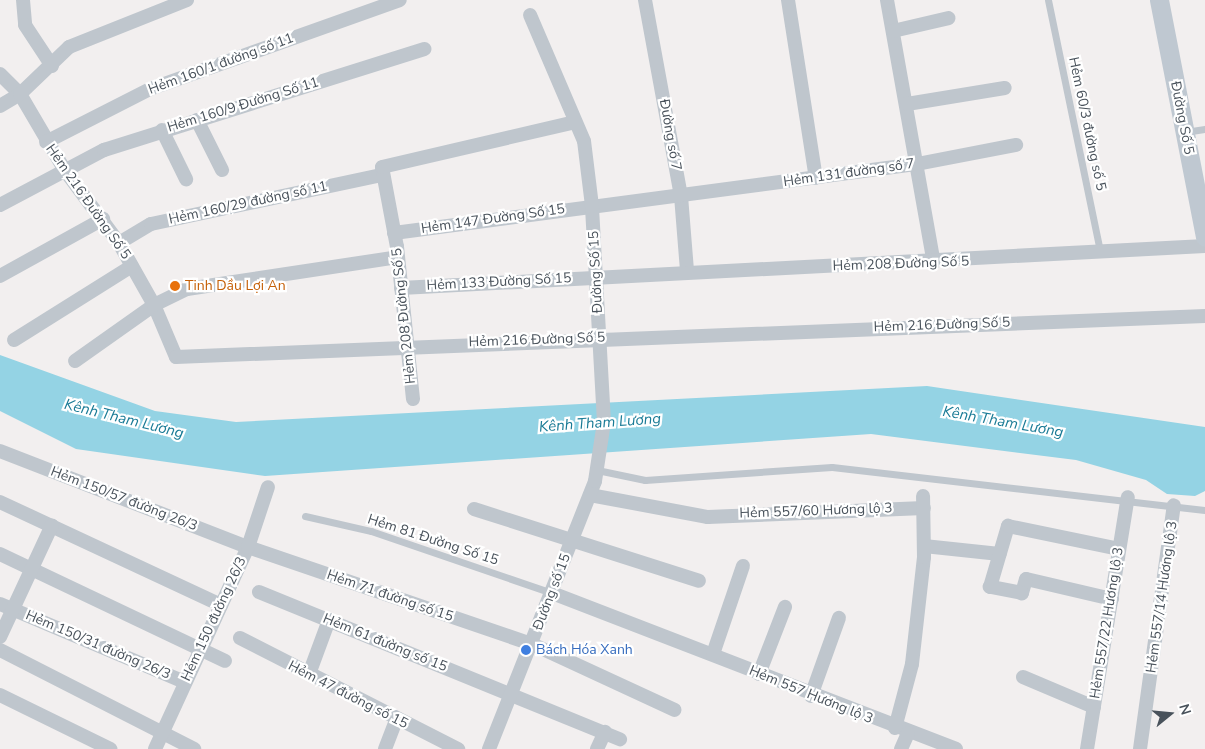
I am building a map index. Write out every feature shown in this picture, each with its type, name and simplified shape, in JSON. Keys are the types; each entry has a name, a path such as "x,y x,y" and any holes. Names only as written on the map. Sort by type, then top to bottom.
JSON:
{"street":[{"path":"23,0 25,25 52,66"},
{"path":"0,106 20,94 52,66 70,47 187,0"},
{"name":"Hẻm 160/1 đường số 11","path":"46,142 150,89 400,0"},
{"name":"Đường số 7","path":"645,0 681,196 687,270"},
{"path":"788,0 816,178"},
{"path":"887,0 934,263"},
{"name":"Đường Số 5","path":"1159,0 1205,237"},
{"path":"530,15 575,122"},
{"path":"894,31 949,18"},
{"name":"Hẻm 160/9 Đường Số 11","path":"0,206 64,169 104,150 424,48"},
{"name":"Hẻm 216 Đường Số 5","path":"0,74 20,94 46,142 119,243 154,304 176,357 599,338 1205,316"},
{"path":"906,104 1005,88"},
{"path":"197,120 222,170"},
{"name":"Đường Số 15","path":"575,122 584,141 592,206 597,277 604,422 597,466"},
{"name":"Hẻm 160/29 đường số 11","path":"119,243 150,224 382,171 575,122"},
{"path":"162,130 186,179"},
{"name":"Hẻm 131 đường số 7","path":"592,206 917,164 1016,145"},
{"name":"Hẻm 208 Đường Số 5","path":"382,171 398,257 413,399"},
{"name":"Hẻm 147 Đường Số 15","path":"394,233 592,206"},
{"path":"0,276 103,219"},
{"name":"Hẻm 208 Đường Số 5","path":"597,277 687,270 934,263 1205,246"},
{"name":"Hẻm 208 Đường Số 5","path":"75,361 154,304 187,289 398,257"},
{"path":"14,340 132,266"},
{"name":"Hẻm 133 Đường Số 15","path":"401,288 597,277"},
{"name":"Hẻm 150/57 đường 26/3","path":"0,451 248,547"},
{"name":"Đường số 15","path":"489,749 590,494 597,466"},
{"name":"Hẻm 150 đường 26/3","path":"155,749 248,547 268,487"},
{"name":"Hẻm 557/60 Hương lộ 3","path":"590,494 708,517 924,502 924,546 912,664 894,728"},
{"name":"Hẻm 557/22 Hương lộ 3","path":"1087,749 1128,498"},
{"path":"0,502 221,605"},
{"name":"Hẻm 557/14 Hương lộ 3","path":"1140,749 1174,505"},
{"path":"474,509 571,542 699,580"},
{"path":"0,637 5,606 32,568 52,525"},
{"path":"1112,599 1026,579 1022,593 990,587 1008,526 1119,549"},
{"path":"924,546 1000,554"},
{"name":"Hẻm 71 đường số 15","path":"248,547 532,644 675,710"},
{"path":"0,554 32,568 200,652 225,661"},
{"path":"713,654 743,566"},
{"name":"Hẻm 61 đường số 15","path":"259,592 620,739"},
{"name":"Hẻm 557 Hương lộ 3","path":"552,593 713,654 811,696 894,728 956,749"},
{"name":"Hẻm 150/31 đường 26/3","path":"5,606 185,682"},
{"path":"759,674 784,607"},
{"path":"811,696 839,618"},
{"path":"308,674 329,620"},
{"name":"Hẻm 47 đường số 15","path":"240,638 396,721 458,749"},
{"path":"0,650 194,749"},
{"path":"1024,677 1094,707"},
{"path":"0,695 110,749"},
{"path":"385,749 396,721"},
{"path":"597,749 605,732"},
{"path":"901,749 908,733"}],"lane":[{"name":"Hẻm 60/3 đường số 5","path":"1048,0 1100,254"},
{"path":"1185,132 1205,128"},
{"path":"597,466 644,480 832,467 1128,498 1205,510"},
{"name":"Hẻm 81 Đường Số 15","path":"305,516 371,532 552,593"}],"water":[{"name":"Kênh Tham Lương","path":"0,355 155,411 236,422 927,386 1205,427 1205,491 1195,496 1167,494 1146,480 1076,460 871,434 265,476 76,449 0,411"}],"place":[{"name":"Tinh Dầu Lợi An","path":"175,286"},
{"name":"Bách Hóa Xanh","path":"526,650"}]}
